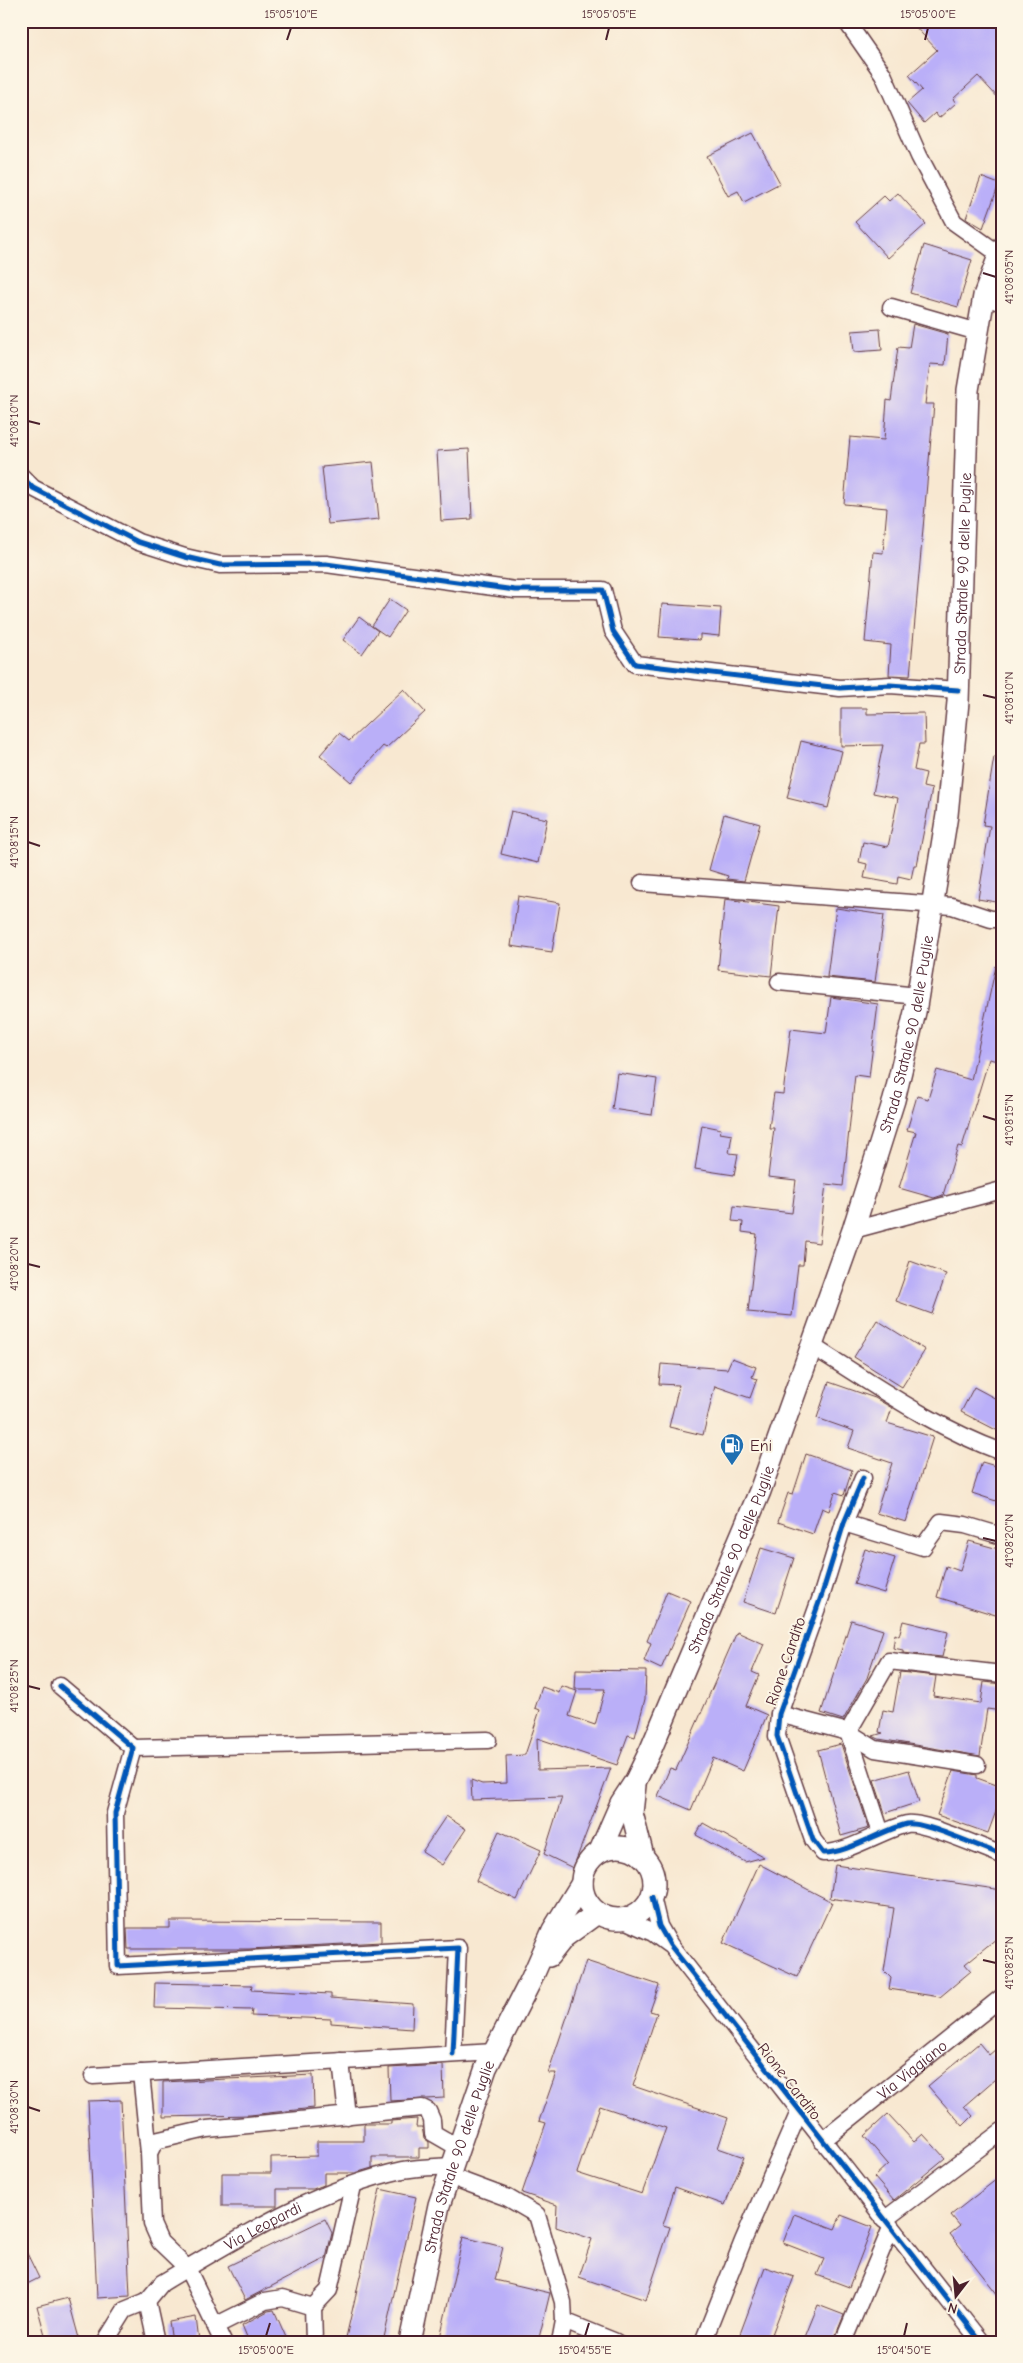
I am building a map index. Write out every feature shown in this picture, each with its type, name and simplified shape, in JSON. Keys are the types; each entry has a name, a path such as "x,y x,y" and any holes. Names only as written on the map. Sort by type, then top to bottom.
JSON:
{"main road":[{"name":"Strada Statale 90 delle Puglie","path":"410,2342 439,2205 486,2068 531,1980 553,1930 582,1883 584,1870 590,1859 600,1852 621,1803 636,1780 760,1492 853,1230 894,1100 918,996 934,906 947,815 958,690 968,390 978,332 993,300 1001,251"},
{"name":"Strada Statale 90 delle Puglie","path":"636,1780 632,1813 643,1856 650,1864 654,1875 655,1886 652,1897"},
{"path":"600,1852 610,1847 622,1847 633,1850 643,1856"},
{"path":"582,1883 583,1894 597,1912 609,1918 622,1920 640,1912 652,1897"},
{"name":"Strada Statale 90 delle Puglie","path":"531,1980 564,1937 597,1912"}],"street":[{"path":"846,21 883,74 920,156 954,222 1001,251"},
{"path":"891,307 978,332"},
{"path":"21,476 33,488 138,542 184,557 220,565 326,564 515,590 603,590 613,631 635,664 840,688 890,685 958,690"},
{"path":"642,883 952,906 991,919 1002,919"},
{"path":"779,982 918,996"},
{"path":"853,1230 1002,1190"},
{"path":"812,1346 913,1409 970,1440 1002,1452"},
{"name":"Rione Cardito","path":"863,1478 844,1523 822,1594 779,1714 778,1736 782,1751 817,1846 823,1853 834,1854 881,1833 909,1824 934,1829 1002,1855"},
{"path":"844,1523 923,1547 941,1522 965,1525 1002,1536"},
{"path":"881,1833 848,1732 888,1661 1002,1674"},
{"path":"60,1686 133,1748 488,1740"},
{"path":"779,1714 848,1732 875,1749 977,1765"},
{"path":"133,1748 115,1813 118,1966 458,1948 453,2054"},
{"name":"Rione Cardito","path":"652,1897 659,1926 670,1945 981,2342"},
{"name":"Rione Cardito","path":"622,1920 653,1933 670,1945"},
{"name":"Via Viggiano","path":"822,2141 1002,1997"},
{"path":"93,2076 494,2052"},
{"path":"341,2061 347,2116"},
{"path":"140,2074 149,2153 152,2224 160,2242 187,2268 217,2325 223,2342"},
{"path":"149,2153 155,2141 207,2129 422,2108 428,2111 432,2120 433,2133 454,2163 537,2215 563,2302 564,2321 560,2342"},
{"name":"Rione Cardito","path":"703,2342 743,2241 800,2112"},
{"path":"843,2342 887,2224 1002,2131"},
{"name":"Via Leopardi","path":"105,2342 125,2310 147,2301 162,2283 289,2209 352,2186 404,2170 454,2163"},
{"path":"314,2342 313,2307 329,2290 352,2186"},
{"path":"217,2325 265,2301 283,2298 313,2307"},
{"path":"147,2301 156,2342"},
{"path":"564,2321 616,2342"}],"building":[{"path":"910,21 1002,21 1002,102 978,76 953,99 956,103 939,118 935,113 924,123 907,103 922,90 909,75 937,50"},
{"path":"753,133 780,183 744,202 738,191 728,196 707,156"},
{"path":"981,177 999,184 983,228 966,218"},
{"path":"898,193 926,224 888,258 855,222 884,196 889,201"},
{"path":"924,245 972,260 958,307 910,293"},
{"path":"913,324 948,334 945,365 930,364 925,404 934,404 910,676 889,675 891,645 865,642 873,552 883,553 887,508 844,504 850,437 884,440 887,400 891,401 898,347 909,348"},
{"path":"880,329 882,350 854,352 852,331"},
{"path":"469,449 472,519 441,521 437,451"},
{"path":"373,462 379,519 328,524 322,467"},
{"path":"390,599 406,610 388,637 372,626"},
{"path":"662,604 721,608 719,636 700,634 700,640 659,637"},
{"path":"359,617 378,631 362,654 343,640"},
{"path":"404,689 425,712 386,748 383,746 351,782 320,755 339,733 349,741"},
{"path":"841,708 867,708 867,714 924,713 925,744 919,744 914,770 926,773 923,787 932,789 917,865 914,865 911,879 898,876 897,884 864,878 867,864 859,862 863,842 888,847 898,798 873,793 883,745 841,746"},
{"path":"801,741 842,751 828,808 787,798"},
{"path":"994,757 1002,757 1002,903 978,899 990,826 983,825"},
{"path":"511,811 547,819 538,863 501,854"},
{"path":"724,814 760,824 744,881 727,879 728,876 709,870"},
{"path":"518,896 560,903 552,952 511,946"},
{"path":"725,899 779,906 771,976 718,970"},
{"path":"836,908 884,915 875,982 827,977"},
{"path":"996,966 1002,966 1002,1062 989,1059 962,1147 958,1146 943,1195 934,1198 899,1188 916,1132 907,1130 917,1096 928,1099 937,1070 971,1080"},
{"path":"831,997 878,1004 869,1077 855,1075 843,1186 826,1184 819,1243 805,1241 803,1265 798,1265 792,1316 748,1312 757,1234 742,1232 743,1222 732,1221 734,1206 792,1213 796,1180 768,1177 774,1128 769,1128 774,1093 783,1094 791,1029 826,1033"},
{"path":"617,1073 657,1079 652,1115 612,1109"},
{"path":"702,1125 721,1129 720,1133 732,1135 729,1153 738,1154 734,1175 695,1169"},
{"path":"910,1261 946,1274 932,1314 896,1301"},
{"path":"877,1320 925,1350 902,1387 854,1357"},
{"path":"732,1358 756,1367 752,1377 757,1379 750,1398 715,1386 703,1435 669,1427 679,1385 659,1384 661,1364 727,1369"},
{"path":"829,1382 875,1398 892,1408 887,1423 933,1437 906,1522 876,1513 892,1463 848,1448 854,1431 817,1418"},
{"path":"974,1387 1002,1402 1002,1433 961,1412"},
{"path":"806,1454 852,1470 844,1495 835,1492 829,1511 822,1508 813,1534 778,1522 788,1493 793,1494"},
{"path":"982,1462 1002,1468 1002,1503 972,1493"},
{"path":"969,1541 1002,1550 1002,1617 937,1597 946,1566 960,1571"},
{"path":"761,1548 794,1558 776,1613 743,1602"},
{"path":"865,1549 895,1558 884,1593 854,1584"},
{"path":"667,1591 691,1601 661,1669 644,1661 651,1643 647,1641"},
{"path":"851,1620 883,1630 867,1678 843,1720 821,1713"},
{"path":"903,1621 948,1632 942,1657 903,1653 903,1650 893,1648 895,1634 899,1636"},
{"path":"737,1632 764,1644 752,1672 759,1675 746,1706 767,1715 743,1771 713,1758 691,1810 658,1796 670,1768 676,1770"},
{"path":"576,1670 646,1671 645,1699 635,1737 628,1735 617,1765 537,1738 538,1770 611,1768 573,1868 544,1854 562,1797 472,1800 471,1780 482,1784 507,1783 506,1756 525,1755 540,1710 535,1708 542,1687 559,1693 561,1686 577,1691 569,1716 595,1725 605,1689 575,1689"},
{"path":"900,1672 936,1676 933,1696 981,1703 984,1682 1002,1684 1002,1711 987,1709 980,1756 879,1739 873,1736 883,1733 879,1732 883,1710 893,1712"},
{"path":"841,1744 869,1828 841,1836 818,1750"},
{"path":"909,1770 919,1802 885,1813 874,1780"},
{"path":"953,1771 977,1775 977,1778 1002,1787 1002,1795 988,1833 937,1815"},
{"path":"446,1816 466,1829 442,1865 422,1852"},
{"path":"703,1823 764,1857 745,1862 696,1835"},
{"path":"499,1831 541,1850 517,1900 476,1881"},
{"path":"759,1864 832,1902 797,1977 723,1943"},
{"path":"835,1865 1002,1890 1002,1934 965,1964 971,1971 940,1997 889,1989 891,1978 884,1971 894,1908 830,1898"},
{"path":"170,1921 381,1922 381,1942 249,1949 128,1949 127,1928 170,1928"},
{"path":"586,1961 659,1985 650,2011 657,2013 633,2086 728,2118 718,2148 744,2157 725,2205 675,2187 663,2225 670,2227 646,2300 579,2277 592,2239 556,2227 557,2205 522,2193 546,2123 539,2121 556,2073 548,2073","holes":["600,2106 666,2128 642,2194 577,2173"]},
{"path":"155,1983 252,1985 251,1990 331,1994 331,1998 413,2004 412,2029 331,2023 331,2019 251,2016 252,2010 154,2008"},
{"path":"979,2043 989,2055 1002,2044 1002,2073 964,2106 973,2116 963,2126 928,2086"},
{"path":"443,2065 444,2098 390,2101 389,2068"},
{"path":"313,2075 314,2108 250,2115 163,2117 163,2082"},
{"path":"121,2100 130,2296 97,2298 88,2101"},
{"path":"888,2114 914,2142 923,2134 945,2158 894,2200 874,2177 888,2164 864,2136"},
{"path":"417,2119 416,2127 422,2127 424,2138 429,2142 429,2148 419,2148 419,2157 372,2157 372,2168 355,2173 324,2173 324,2185 313,2189 277,2189 277,2206 222,2206 222,2173 271,2173 271,2157 317,2156 317,2141 364,2141 364,2124 391,2124 391,2121"},
{"path":"1002,2175 1002,2300 950,2234 960,2226 951,2215"},
{"path":"380,2189 416,2197 383,2342 345,2342"},
{"path":"794,2214 835,2229 841,2215 872,2227 849,2287 817,2275 824,2259 783,2243"},
{"path":"325,2219 332,2233 326,2258 245,2300 228,2266"},
{"path":"463,2237 503,2247 495,2280 550,2293 538,2342 439,2342"},
{"path":"21,2241 39,2278 21,2287"},
{"path":"765,2267 794,2277 769,2342 737,2342"},
{"path":"68,2298 80,2342 47,2342 37,2306"},
{"path":"818,2305 844,2315 833,2342 803,2342"},
{"path":"274,2310 288,2342 249,2342 242,2325 268,2311"},
{"path":"196,2317 199,2342 172,2342 169,2322"}],"cycle path":[{"path":"21,476 33,488 138,542 185,557 220,565 326,564 515,590 603,590 613,631 635,664 840,688 890,685 958,690"},
{"path":"863,1478 844,1523 822,1594 779,1714 777,1736 813,1840 823,1853 832,1852 853,1846 897,1827 915,1824 968,1841 1002,1855"},
{"path":"60,1686 133,1748 115,1813 118,1966 458,1948 453,2054"},
{"path":"652,1897 659,1926 670,1945 981,2342"}],"place":[{"name":"Eni","path":"732,1466"}]}
